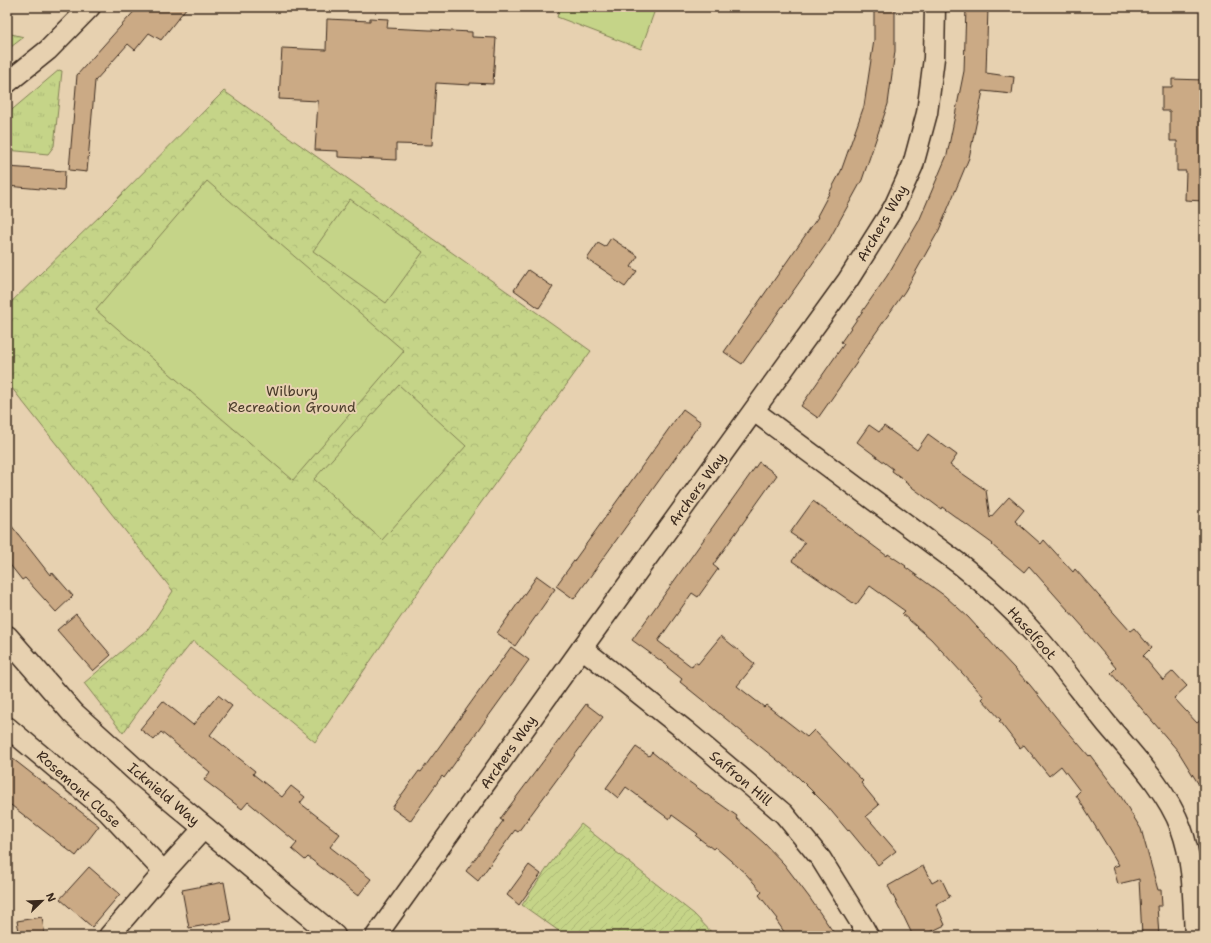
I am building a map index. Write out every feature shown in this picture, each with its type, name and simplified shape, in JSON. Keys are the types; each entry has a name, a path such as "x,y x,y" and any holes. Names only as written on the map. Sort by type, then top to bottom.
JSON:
{"street":[{"path":"7,83 48,50 90,7"},
{"name":"Archers Way","path":"376,936 848,280 894,207 913,165 927,113 934,58 935,7"},
{"name":"Haselfoot","path":"754,411 961,565 988,587 1009,607 1043,644 1151,777 1173,810 1185,842 1192,880 1195,936"},
{"name":"Icknield Way","path":"7,637 73,713 140,774 334,936"},
{"name":"Saffron Hill","path":"582,648 686,731 784,814 820,859 868,936"},
{"name":"Rosemont Close","path":"7,727 106,810 164,872"},
{"path":"109,936 204,828"}],"green space":[{"path":"560,7 656,7 641,49 557,17"},
{"path":"7,33 24,37 7,50"},
{"path":"59,70 62,71 54,146 48,154 7,150 7,114"},
{"name":"Wilbury Recreation Ground","path":"224,91 591,351 446,551 315,742 193,641 153,691 123,733 84,683 148,629 173,591 7,382 7,306 104,212"},
{"path":"207,181 404,351 293,480 96,310"},
{"path":"350,199 423,252 386,303 313,251"},
{"path":"399,385 466,446 382,540 314,479"},
{"path":"581,824 694,914 715,936 566,936 522,905 550,864"}],"building":[{"path":"138,7 187,7 161,40 149,33 135,50 128,44 95,81 87,172 69,170 77,75"},
{"path":"874,7 895,7 895,51 888,104 862,180 829,240 742,364 724,352 818,217 817,216 841,171 864,106 874,40"},
{"path":"966,7 988,7 986,73 1014,77 1012,94 983,91 969,158 939,230 905,291 818,418 801,406 844,344 841,342 887,276 919,221 947,155 964,71"},
{"path":"370,18 388,19 387,28 472,32 472,37 496,38 493,84 470,83 470,85 436,83 432,145 396,144 396,160 338,157 338,151 315,150 318,101 279,99 282,48 326,50 327,19 370,21"},
{"path":"1172,79 1204,80 1204,201 1185,200 1186,171 1177,171 1177,141 1170,141 1170,111 1162,111 1162,87 1172,87"},
{"path":"7,167 65,171 64,191 7,186"},
{"path":"611,238 638,256 631,267 637,271 625,287 613,279 614,277 587,259 598,243 605,247"},
{"path":"528,270 553,287 539,308 514,290"},
{"path":"683,409 701,422 574,599 556,586"},
{"path":"869,425 879,432 884,426 917,450 928,434 957,455 950,465 986,490 990,518 1009,497 1024,510 1015,521 1041,544 1044,540 1073,572 1075,569 1130,631 1134,628 1151,648 1143,656 1163,680 1173,671 1187,686 1174,698 1197,723 1204,717 1204,793 1178,751 1111,673 1116,668 1083,629 1084,628 1029,566 1024,572 992,545 993,544 942,507 941,509 905,482 906,481 892,471 893,469 857,442"},
{"path":"759,462 777,475 713,565 718,569 698,597 692,593 658,641 692,667 695,662 698,664 721,636 755,664 737,686 764,707 766,705 807,737 814,730 863,781 861,783 879,805 866,816 896,851 878,865 849,830 848,831 827,806 797,776 680,682 682,679 667,667 668,666 632,640"},
{"path":"813,501 887,556 888,554 906,566 905,567 945,596 968,617 1030,685 1089,756 1090,755 1115,787 1141,829 1158,890 1161,890 1162,906 1157,906 1159,936 1142,936 1139,879 1118,884 1113,867 1119,865 1076,795 1080,791 1061,766 1049,776 1024,745 1020,748 999,721 1001,720 982,699 984,697 931,639 902,614 905,611 870,586 856,605 792,561 805,543 790,533"},
{"path":"7,520 50,575 52,572 73,596 56,612 25,578 22,580 7,561"},
{"path":"537,576 555,589 515,646 497,633"},
{"path":"76,614 111,655 93,671 57,630"},
{"path":"511,647 529,660 444,778 442,776 410,821 392,808 419,771 421,772"},
{"path":"218,695 232,706 210,735 255,771 253,774 282,797 291,786 305,797 300,803 340,834 330,847 371,879 358,896 308,857 305,860 292,849 297,843 248,802 242,809 204,780 210,772 161,732 154,740 140,729 163,701 193,725"},
{"path":"586,704 603,717 518,832 515,830 478,881 466,871 503,821 500,819"},
{"path":"636,747 649,756 652,752 688,781 737,816 736,818 764,843 784,864 836,936 787,936 776,920 778,919 759,895 762,892 746,874 715,847 713,849 696,836 698,834 672,815 669,819 626,787 618,798 606,788"},
{"path":"13,759 99,826 76,856 7,802 7,767"},
{"path":"529,865 541,874 519,905 507,895"},
{"path":"923,866 932,883 941,878 950,897 936,904 945,925 922,936 913,936 888,886"},
{"path":"89,867 120,894 92,927 60,899"},
{"path":"224,882 231,921 189,928 182,890"},
{"path":"42,917 45,936 20,936 17,921"}]}
